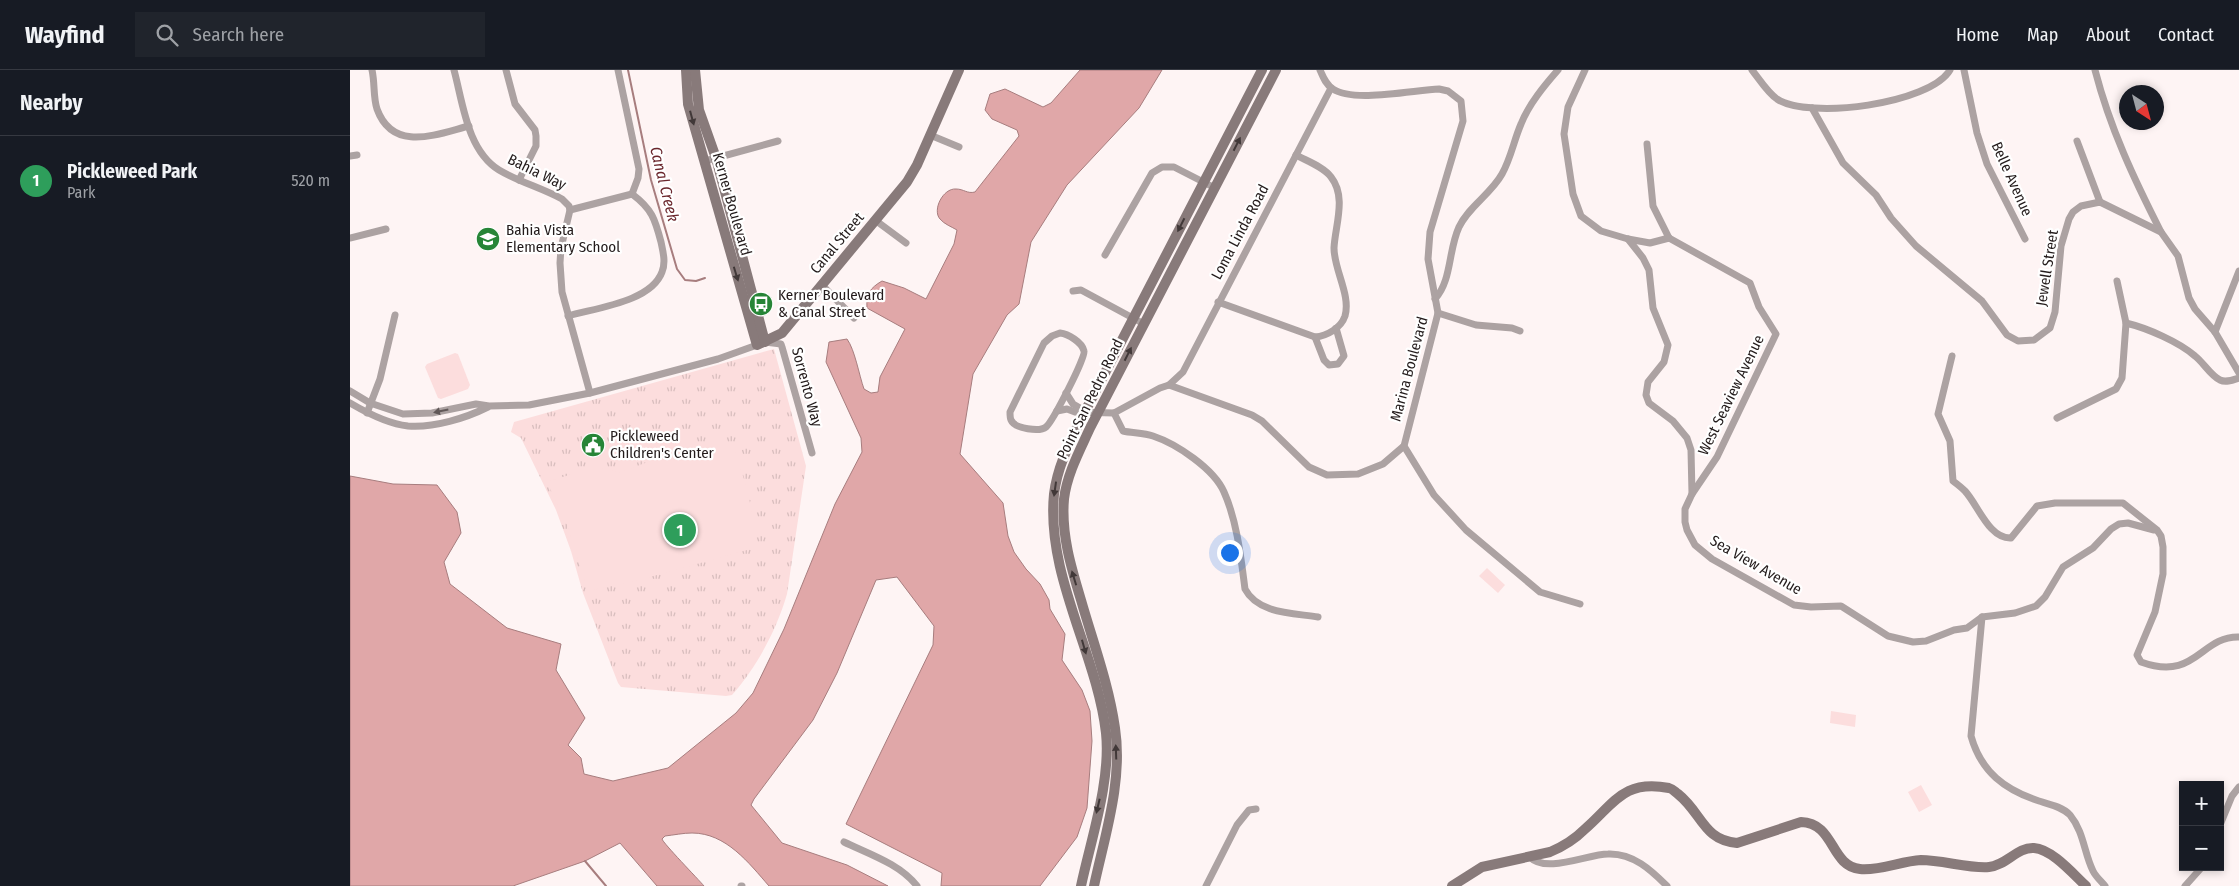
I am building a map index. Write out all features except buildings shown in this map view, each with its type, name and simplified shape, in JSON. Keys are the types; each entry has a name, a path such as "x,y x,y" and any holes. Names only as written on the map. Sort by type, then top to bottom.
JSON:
{"main road":[{"name":"Kerner Boulevard","path":"686,70 688,104 761,343"},
{"name":"Kerner Boulevard","path":"695,70 697,101 716,158 761,343"},
{"name":"Canal Street","path":"761,343 780,335 913,173 959,70"},
{"name":"Point San Pedro Road","path":"1081,886 1102,792 1106,764 1106,735 1101,704 1056,547 1053,511 1054,494 1060,464 1085,411 1262,70"},
{"name":"Point San Pedro Road","path":"1094,886 1114,794 1115,730 1110,700 1068,559 1063,527 1064,498 1069,478 1098,413 1276,70"},
{"path":"1452,886 1482,867 1559,848 1584,830 1606,807 1622,794 1651,786 1671,789 1688,802 1710,833 1728,842 1737,843 1801,822 1808,822 1821,828 1846,864 1860,869 1920,860 1988,867 2002,864 2022,849 2035,848 2046,852 2066,866 2086,886"}],"street":[{"path":"372,70 376,106 380,116 400,135 422,138 469,126"},
{"name":"Bahia Way","path":"454,70 469,126 484,157 498,169 562,199 569,206 570,210 560,263 562,292 590,393"},
{"path":"506,70 514,104 535,130 536,136 536,146 520,180"},
{"path":"618,70 639,169 632,194"},
{"path":"1320,70 1331,88"},
{"path":"1435,299 1442,292 1446,281 1451,251 1460,226 1502,176 1525,117 1532,104 1558,70"},
{"path":"1585,70 1568,107 1564,134 1573,194 1581,216 1601,231 1650,243 1668,238 1653,206 1647,144"},
{"path":"1752,70 1765,87 1778,99 1794,106 1812,108 1855,108 1880,105 1930,87 1941,81 1950,70"},
{"name":"Belle Avenue","path":"1964,70 1977,133 1986,164 2025,239"},
{"path":"2095,70 2104,106 2135,181 2161,232 2178,256 2195,309 2215,332 2239,373"},
{"name":"Loma Linda Road","path":"1169,385 1183,372 1331,88"},
{"name":"Marina Boulevard","path":"1331,88 1352,96 1448,90 1461,101 1463,110 1463,122 1430,232 1428,259 1438,313 1404,446"},
{"name":"Jewell Street","path":"1812,108 1843,163 1876,195 1891,218 1916,246 1982,301 2007,335 2018,340 2034,340 2050,328 2055,312 2061,246 2069,219 2073,212 2081,206 2100,202"},
{"path":"930,134 959,147"},
{"path":"704,161 778,141"},
{"path":"2076,141 2100,202 2161,232"},
{"path":"1218,302 1315,337 1322,336 1336,328 1345,316 1346,304 1334,250 1340,204 1338,190 1331,177 1296,155"},
{"path":"1105,255 1152,173 1162,167 1174,167 1215,188"},
{"path":"570,210 632,194"},
{"path":"568,316 641,296 656,283 662,272 664,258 652,211 632,194"},
{"path":"876,220 906,243"},
{"path":"350,238 386,229"},
{"name":"West Seaview Avenue","path":"1668,238 1750,283 1759,308 1776,334 1717,457 1692,494"},
{"name":"Sea View Avenue","path":"1628,239 1643,258 1649,270 1653,308 1668,345 1664,362 1648,382 1646,395 1649,403 1673,422 1687,438 1693,459 1692,494 1685,509 1685,522 1687,530 1696,545 1712,559 1794,606 1842,606 1888,636 1913,642 1926,641 1954,630 1967,628 1982,617"},
{"path":"2215,332 2239,271"},
{"path":"2057,418 2116,389 2122,378 2126,323 2117,281"},
{"path":"822,284 854,318"},
{"path":"1073,291 1081,290 1144,324"},
{"path":"1438,313 1476,325 1512,328 1520,331"},
{"path":"367,413 380,379 395,316"},
{"path":"2126,323 2142,327 2195,355 2220,380 2230,381 2239,378"},
{"path":"1315,337 1324,360 1329,365 1338,364 1344,356 1336,328"},
{"path":"1060,333 1080,343 1084,350 1084,357 1066,393 1051,422 1044,428 1033,429 1014,424 1010,419 1010,412 1044,343 1052,336 1060,333"},
{"name":"Canal Street","path":"350,391 371,404 403,414 432,413 476,404 489,406 529,405 590,393 718,358 761,343"},
{"name":"Sorrento Way","path":"761,343 781,344 784,349 812,454"},
{"path":"1952,356 1938,414 1950,441 1953,481 1965,491 1994,531 2004,538 2011,538 2037,506 2055,503 2123,503 2156,530 2161,536 2164,547 2163,574 2155,612 2138,655 2141,662 2149,665 2172,667 2183,665 2220,640 2239,636"},
{"path":"1057,411 1067,409 1075,412 1114,413 1169,385 1252,415 1262,421 1309,467 1327,474 1358,474 1383,464 1404,446 1434,495 1466,530 1540,592 1580,604"},
{"path":"1066,393 1073,404 1085,411"},
{"path":"350,403 367,413 408,426 433,424 480,411 489,406"},
{"path":"1114,413 1122,431 1153,436 1210,471 1224,491 1233,521 1245,590 1250,598 1266,608 1318,617"},
{"path":"2105,886 2094,873 2080,831 2069,814 2060,808 2022,796 2004,784 1990,774 1974,747 1971,736 1982,617 2015,613 2036,606 2045,596 2063,567 2093,548 2111,529 2119,524 2128,523 2156,530"},
{"path":"2224,815 2232,796 2239,787"},
{"path":"1206,886 1237,825 1250,810 1256,809"},
{"path":"844,842 893,866 906,874 917,886"},
{"path":"1530,856 1534,861 1547,863 1608,854 1625,857 1647,866 1667,886"},
{"path":"2185,886 2198,871"}],"green space":[{"path":"774,349 806,466 787,594 778,621 758,660 732,695 621,687 583,593 571,551 556,510 521,438 511,432 514,422"},
{"path":"455,353 458,354 470,385 468,389 441,399 438,398 425,367 427,364"},
{"path":"710,439 718,439 733,444 748,492 758,547 639,580 588,591 567,525 547,482 594,469 604,468 621,472 653,460 687,454"},
{"path":"1487,568 1505,585 1498,593 1479,576"},
{"path":"1831,711 1856,715 1855,727 1830,723"},
{"path":"1921,785 1932,805 1919,812 1908,792"}],"shaded area":[{"path":"1080,70 1162,70 1139,108 1067,185 1031,242 1019,304 1007,315 973,374 960,454 1003,503 1008,536 1014,552 1040,584 1049,600 1050,609 1065,634 1062,660 1082,690 1090,711 1092,741 1087,808 1077,837 1040,886 941,886 942,873 846,824 933,645 934,626 897,577 876,580 837,673 813,720 751,805 782,843 847,865 888,886 769,886 745,859 726,844 704,834 692,833 665,836 662,839 704,886 657,886 620,843 585,861 513,886 350,886 350,476 393,484 437,485 457,512 461,533 444,562 450,584 507,628 561,644 556,670 585,718 568,745 581,758 584,774 613,781 668,768 736,713 753,693 784,629 835,504 862,452 861,438 826,362 829,342 847,339 855,356 864,389 871,393 878,392 880,377 905,329 867,308 868,295 874,286 882,281 904,288 926,299 954,244 957,230 940,219 937,210 940,200 951,190 959,189 975,192 1019,136 1017,130 992,119 985,110 990,94 1005,89 1043,107 1051,103"}],"waterway":[{"name":"Canal Creek","path":"628,70 651,180 677,269 685,280 696,281 705,278"},
{"path":"585,861 606,886"}],"place":[{"name":"Bahia Vista Elementary School","path":"488,239"},
{"name":"Kerner Boulevard & Canal Street","path":"761,304"},
{"name":"Pickleweed Children's Center","path":"593,445"},
{"name":"Pickleweed Park","path":"680,530"}]}
